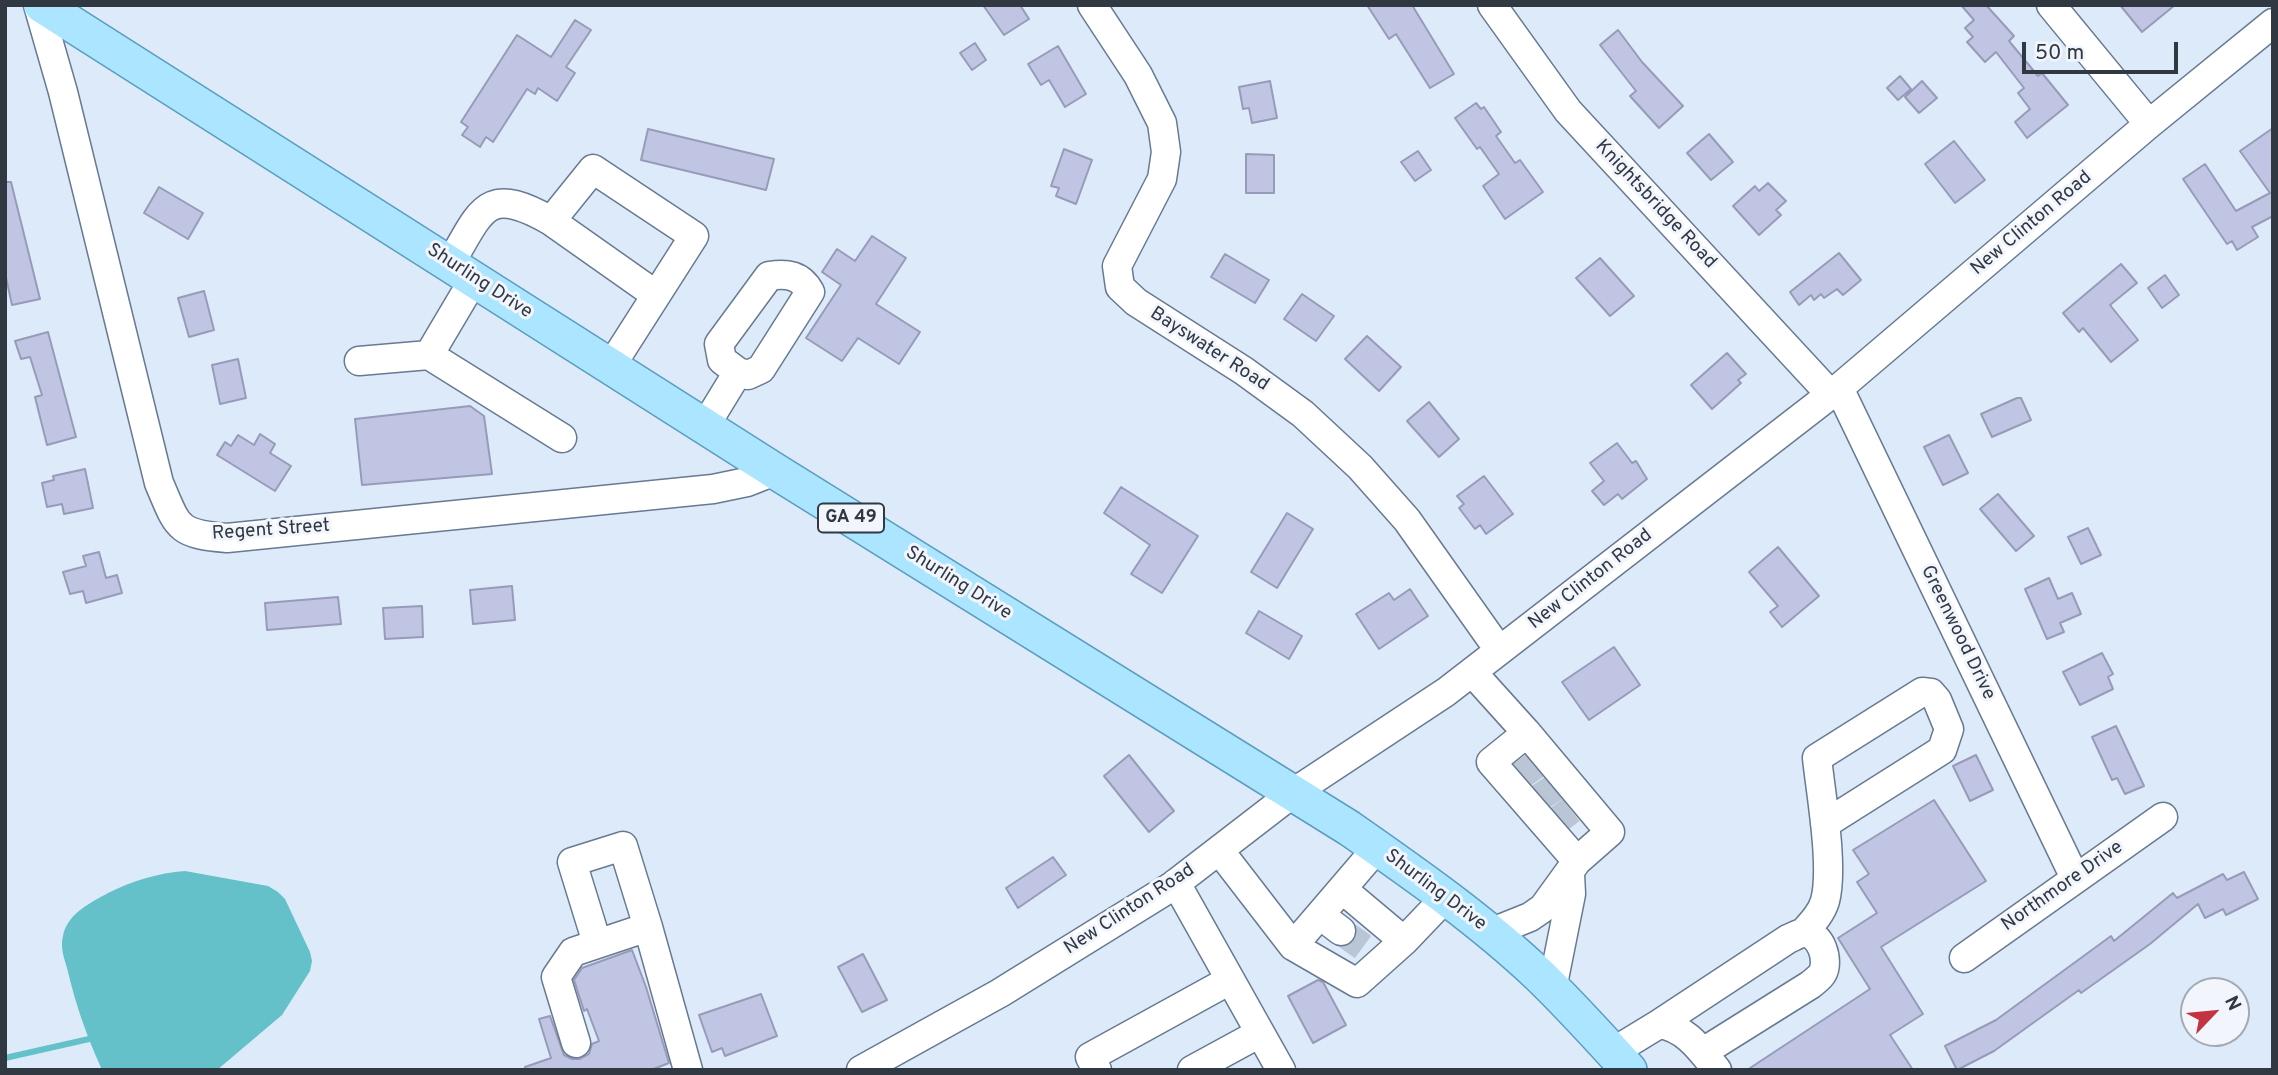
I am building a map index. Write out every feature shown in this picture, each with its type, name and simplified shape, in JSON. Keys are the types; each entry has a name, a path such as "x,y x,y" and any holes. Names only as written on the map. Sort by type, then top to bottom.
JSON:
{"main road":[{"name":"Shurling Drive","path":"40,5 775,471 1377,848 1490,933 1552,989 1621,1061"}],"street":[{"name":"Regent Street","path":"40,5 159,483 174,518 184,530 199,536 227,538 713,489 747,482 775,471"},
{"name":"Bayswater Road","path":"1092,5 1138,75 1162,123 1166,152 1162,179 1116,266 1120,287 1136,302 1244,371 1303,414 1360,467 1407,520 1499,650"},
{"name":"Knightsbridge Road","path":"1492,5 1568,111 1835,392"},
{"path":"2051,5 2149,124"},
{"name":"New Clinton Road","path":"861,1070 999,993 1176,883 1293,793 1414,714 1472,672 1835,392 2149,124 2273,23"},
{"path":"551,221 593,169 694,236 611,366"},
{"path":"429,355 462,271 476,220 486,209 502,202 525,206 551,221 656,295"},
{"path":"359,361 429,355 562,438"},
{"path":"705,426 738,372"},
{"name":"Greenwood Drive","path":"1835,392 1978,676 2075,878"},
{"path":"1472,672 1527,733 1528,770 1555,804 1574,867 1552,989"},
{"path":"1937,700 1978,676"},
{"path":"1621,1061 1659,1024 1788,939 1803,933 1819,915 1825,901 1828,877 1817,758 1922,692 1931,693 1937,700 1949,729 1942,750 1825,824"},
{"path":"1490,933 1543,908 1574,867 1610,832 1555,804 1528,770 1491,762 1527,733"},
{"name":"Northmore Drive","path":"1964,958 2163,817"},
{"path":"597,943 572,862 623,846 688,1070"},
{"path":"1342,889 1377,848"},
{"path":"1219,850 1293,946 1357,983 1342,889"},
{"path":"1176,883 1281,1070"},
{"path":"1342,889 1404,941"},
{"path":"1293,946 1352,939 1404,941 1445,898"},
{"path":"576,1043 556,977 573,952 648,927"},
{"path":"1659,1024 1681,1031 1710,1061 1822,975 1824,953 1818,940 1803,933"},
{"path":"1097,1070 1090,1056 1230,980"},
{"path":"1192,1070 1260,1032"}],"water":[{"path":"185,871 268,886 278,892 285,899 310,952 310,971 282,1015 217,1070 102,1070 74,995 62,948 65,928 80,910 108,893 145,878"}],"building":[{"path":"983,5 1020,5 1029,19 1004,35"},
{"path":"1367,5 1412,5 1454,74 1430,88 1396,34 1389,39"},
{"path":"1961,5 1986,5 2014,36 2009,41 2038,76 2042,73 2068,105 2027,138 2015,122 2030,109 2018,93 2024,88 1996,52 1985,62 1967,42 1973,37 1965,28 1974,20"},
{"path":"2120,5 2175,5 2142,32"},
{"path":"575,20 591,30 566,67 575,73 557,101 538,88 535,94 527,89 493,142 486,137 480,147 462,135 468,127 461,122 517,35 551,57"},
{"path":"1618,30 1642,62 1683,106 1659,128 1630,96 1636,91 1600,45"},
{"path":"975,43 986,60 972,70 960,53"},
{"path":"1058,46 1086,94 1065,107 1049,80 1041,85 1028,64"},
{"path":"1900,76 1911,89 1898,100 1887,88"},
{"path":"1270,81 1277,118 1252,123 1249,108 1243,109 1239,87"},
{"path":"1922,81 1937,98 1919,113 1905,97"},
{"path":"1476,103 1481,109 1484,107 1501,132 1496,136 1515,163 1520,160 1543,192 1505,219 1483,186 1499,174 1455,118"},
{"path":"2273,128 2273,216 2252,227 2258,237 2237,250 2232,241 2227,244 2183,179 2205,164 2236,211 2270,193 2240,151"},
{"path":"648,129 774,159 766,190 641,160"},
{"path":"1709,134 1733,162 1711,180 1687,153"},
{"path":"1954,141 1985,180 1955,203 1925,164"},
{"path":"1064,149 1092,160 1076,204 1056,196 1059,188 1051,186"},
{"path":"1418,151 1431,170 1415,181 1401,162"},
{"path":"1246,154 1274,155 1274,193 1246,193"},
{"path":"5,182 11,182 40,299 12,305 5,273"},
{"path":"1768,183 1786,201 1776,210 1781,215 1759,235 1733,206 1755,186 1759,191"},
{"path":"159,187 203,213 188,239 144,213"},
{"path":"872,236 906,258 876,304 920,332 899,364 858,338 842,361 806,338 841,285 822,272 837,249 855,261"},
{"path":"1839,253 1861,280 1843,295 1837,289 1824,298 1821,294 1814,300 1811,295 1799,305 1790,292"},
{"path":"1225,254 1269,280 1255,303 1211,277"},
{"path":"1600,258 1634,296 1610,316 1576,278"},
{"path":"2121,264 2137,283 2110,305 2138,340 2111,362 2083,328 2079,332 2063,313"},
{"path":"2165,275 2179,295 2162,308 2148,288"},
{"path":"204,291 214,330 189,337 178,298"},
{"path":"1302,294 1334,316 1316,341 1284,319"},
{"path":"48,332 76,437 47,445 35,397 42,395 30,357 21,359 15,341"},
{"path":"1367,336 1401,367 1379,391 1345,359"},
{"path":"1727,353 1746,374 1738,380 1741,383 1712,409 1691,385"},
{"path":"238,359 246,398 220,404 212,365"},
{"path":"2021,398 2031,420 1992,437 1981,414"},
{"path":"1429,402 1459,439 1439,457 1407,421"},
{"path":"470,406 484,416 492,474 362,485 355,419"},
{"path":"260,434 275,444 270,453 291,466 275,491 217,455 225,442 231,446 238,435 254,445"},
{"path":"1949,435 1968,473 1943,485 1924,447"},
{"path":"1617,443 1632,463 1636,461 1647,479 1622,499 1618,494 1604,505 1592,491 1604,481 1590,463"},
{"path":"85,469 93,508 64,514 62,504 47,507 42,483 54,480 53,476"},
{"path":"1484,476 1513,514 1486,534 1480,525 1475,529 1459,508 1464,504 1457,496"},
{"path":"1121,487 1198,536 1162,593 1131,574 1150,545 1104,513"},
{"path":"1998,494 2034,536 2016,551 1980,509"},
{"path":"1287,513 1313,529 1277,588 1251,572"},
{"path":"2088,528 2101,555 2081,564 2068,537"},
{"path":"1778,547 1819,596 1782,627 1770,612 1778,606 1749,572"},
{"path":"99,552 106,578 117,575 122,593 86,603 83,591 70,594 63,572 86,566 83,556"},
{"path":"2049,578 2058,599 2072,593 2081,614 2060,623 2064,632 2047,639 2025,589"},
{"path":"512,586 515,620 473,624 470,590"},
{"path":"1410,589 1428,616 1379,649 1356,614 1389,593 1394,600"},
{"path":"338,597 341,624 267,630 265,603"},
{"path":"422,606 423,637 385,639 383,608"},
{"path":"1259,611 1302,636 1289,659 1246,633"},
{"path":"1614,647 1640,685 1589,720 1562,682"},
{"path":"2102,653 2113,674 2108,677 2113,689 2080,705 2063,672"},
{"path":"2116,726 2144,786 2125,794 2117,778 2112,780 2092,737"},
{"path":"1129,755 1174,811 1149,832 1104,776"},
{"path":"1976,755 1993,790 1970,801 1953,766"},
{"path":"1934,800 1986,881 1881,947 1923,1014 1890,1035 1913,1070 1747,1070 1870,989 1838,938 1877,913 1857,882 1869,874 1853,850"},
{"path":"1053,857 1066,875 1018,908 1006,888"},
{"path":"2244,872 2258,899 2226,915 2223,909 2205,918 2198,904 2150,944 2081,993 2079,990 1994,1051 1957,1070 1945,1046 1996,1020 2111,936 2114,941 2173,893 2177,898 2223,874 2227,880"},
{"path":"632,950 669,1063 651,1070 525,1070 525,1067 551,1058 539,1019 550,1016 564,1055 580,1059 589,1054 592,1044 599,1041 587,1009 584,1011 574,980 582,968"},
{"path":"863,954 887,1000 862,1012 838,967"},
{"path":"1318,980 1323,982 1346,1025 1313,1043 1288,996"},
{"path":"761,994 777,1036 725,1056 722,1048 712,1052 699,1015"}],"waterway":[{"path":"5,1058 89,1039"}],"tunnel":[{"path":"1517,778 1537,764"},
{"path":"1536,800 1555,787"},
{"path":"1554,823 1571,810"},
{"path":"1341,931 1363,947"}]}
